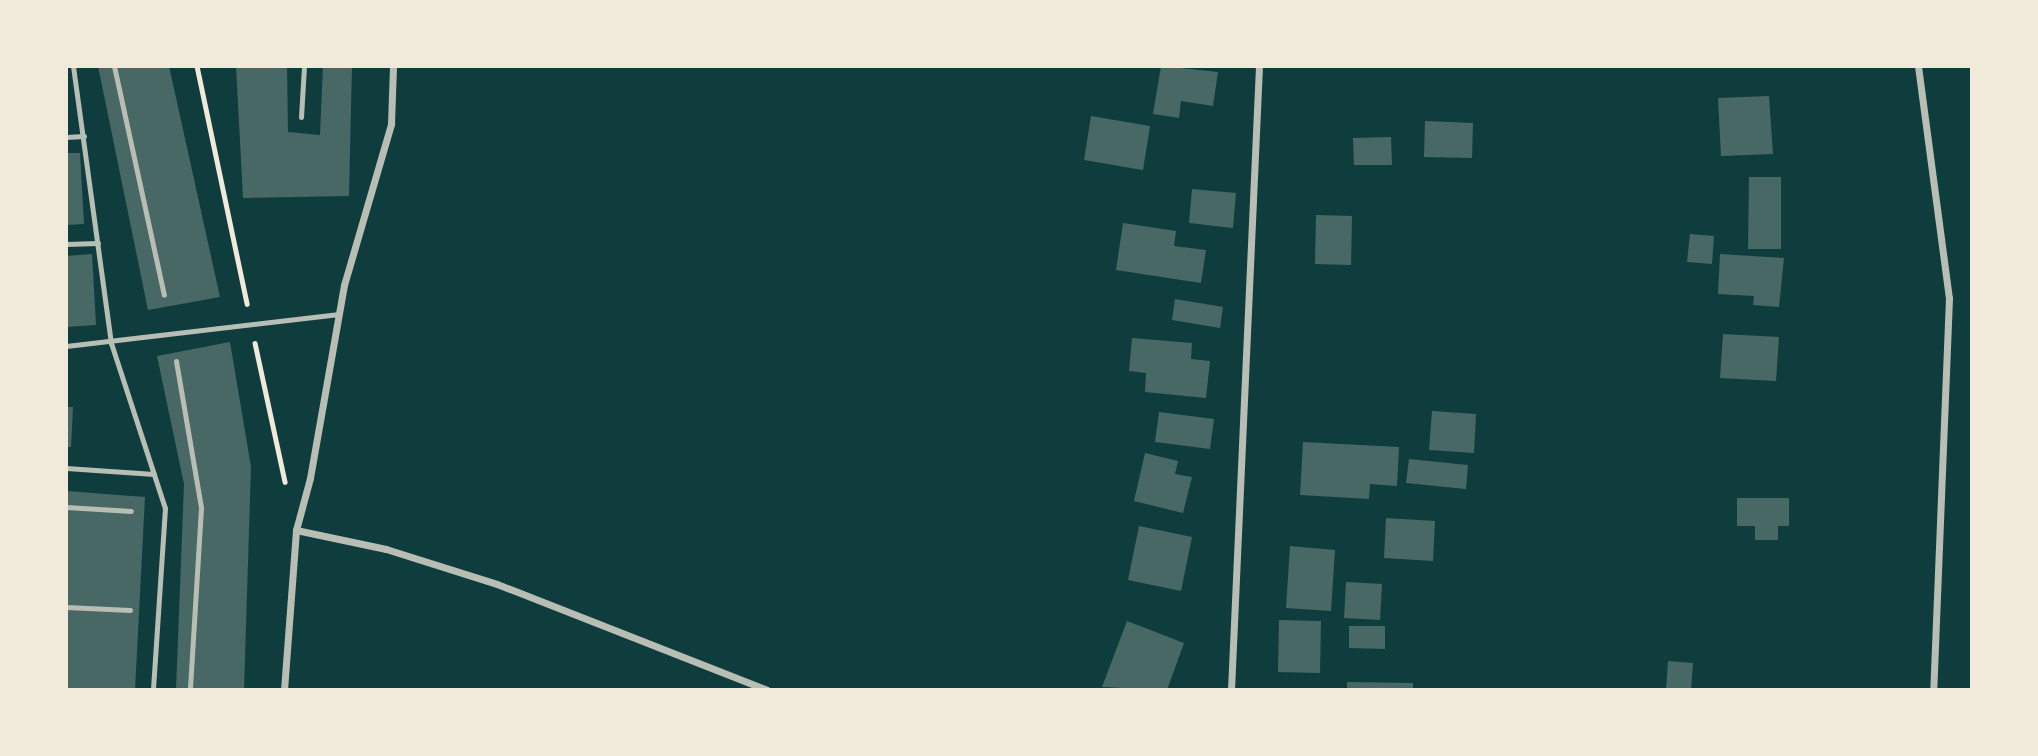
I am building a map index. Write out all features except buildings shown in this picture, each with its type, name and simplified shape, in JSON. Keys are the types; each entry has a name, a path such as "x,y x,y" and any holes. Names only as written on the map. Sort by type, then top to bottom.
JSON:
{"street":[{"path":"284,690 296,530 339,314 391,124 393,66"},
{"path":"1231,690 1259,66"},
{"path":"1917,66 1949,298 1933,690"},
{"path":"296,530 386,550 497,584 767,690"}],"lane":[{"path":"73,66 111,343 165,508 153,690"},
{"path":"114,66 164,295"},
{"path":"301,117 304,66"},
{"path":"66,137 84,136"},
{"path":"66,244 98,243"},
{"path":"66,346 111,343 339,314"},
{"path":"176,361 201,508 190,690"},
{"path":"66,468 154,474"},
{"path":"66,507 131,511"},
{"path":"66,607 130,610"}],"path":[{"path":"197,66 287,489"}]}
